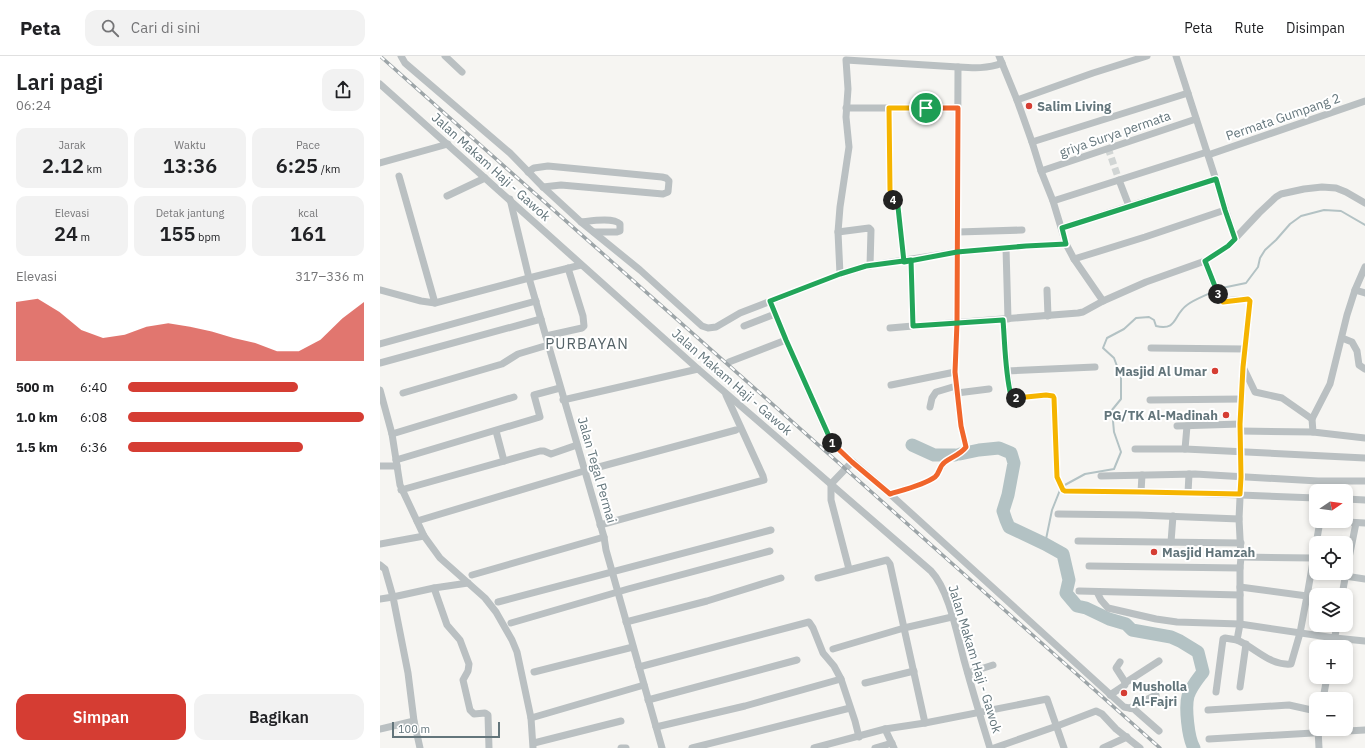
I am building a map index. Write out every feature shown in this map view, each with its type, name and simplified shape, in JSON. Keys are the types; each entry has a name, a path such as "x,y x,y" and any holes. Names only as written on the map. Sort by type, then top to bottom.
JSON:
{"street":[{"path":"401,56 406,63 510,153 543,187 581,222 640,270 702,326 708,328 716,327 740,313 840,274 870,266 957,252 1066,244"},
{"path":"445,56 462,72"},
{"path":"1017,100 1147,56"},
{"path":"1176,56 1235,239"},
{"path":"840,274 838,232 840,207 849,147 846,117 848,89 846,60 979,68 989,67 1000,59 1032,142 1053,201 1066,244 1074,259 1103,301"},
{"path":"890,494 920,484 934,477 938,474 941,464 965,449 966,445 961,426 955,372 958,232 958,67"},
{"name":"Jalan Makam Haji - Gawok","path":"380,84 724,392 934,574 942,586 990,748"},
{"path":"1032,142 1188,92"},
{"name":"Permata Gumpang 2","path":"1053,201 1208,153 1365,101"},
{"path":"846,108 958,108"},
{"path":"889,108 890,190 891,195 898,207 908,261 913,326"},
{"name":"griya Surya permata","path":"1042,171 1196,119"},
{"path":"380,163 448,144"},
{"path":"528,172 534,168 548,166 662,177 669,181 668,192 663,194 561,185 543,187"},
{"path":"399,176 435,303"},
{"path":"447,196 485,178"},
{"path":"1062,228 1216,179"},
{"path":"1119,180 1128,206"},
{"path":"890,328 1083,312 1103,301 1146,282 1205,261 1228,246 1259,213 1276,197 1282,194 1292,191 1322,187 1336,188 1365,203"},
{"name":"Jalan Tegal Permai","path":"510,199 529,278 563,400 604,537 612,572 662,748"},
{"path":"1074,259 1225,210"},
{"path":"581,222 612,220 620,224 620,231 617,232 594,232"},
{"path":"838,232 869,228 871,230 870,266"},
{"path":"958,232 1022,230"},
{"path":"1006,248 1007,372 1010,392 1011,396 1014,398 1046,395 1053,396 1057,477 1063,490 1066,492 1240,494 1309,498"},
{"path":"1205,261 1217,293 1223,302 1248,299 1250,301 1241,399 1241,477 1239,519 1241,543 1240,624 1237,640"},
{"path":"380,290 420,301 435,303 581,265"},
{"path":"1313,432 1312,419 1330,384 1347,315 1355,290 1365,267"},
{"path":"546,336 582,328 584,326 583,316 568,268"},
{"path":"1047,290 1048,316"},
{"path":"1355,290 1365,293"},
{"path":"380,344 536,301"},
{"path":"770,301 829,439 837,449 890,494 1110,695 1124,707 1134,709 1159,731"},
{"path":"744,326 775,314"},
{"path":"380,363 541,319"},
{"path":"1342,338 1352,342 1357,351 1359,365 1365,369"},
{"path":"729,362 786,340"},
{"path":"403,393 502,364 518,354 548,345"},
{"path":"1151,348 1245,349"},
{"path":"1007,372 1095,367"},
{"path":"1243,367 1255,392 1282,398 1312,419"},
{"path":"563,400 698,369"},
{"path":"891,384 955,372"},
{"path":"380,466 396,463 540,417 534,395 560,388"},
{"path":"930,407 932,398 936,392 957,389 989,389"},
{"path":"380,390 392,434 399,482 424,536 433,551 451,569 481,593 492,607 512,640 517,652 531,718 534,745 621,721"},
{"path":"600,525 764,480 764,476 724,392"},
{"path":"392,434 514,398"},
{"path":"1150,400 1241,399"},
{"path":"1177,426 1240,427 1313,432 1365,438"},
{"path":"1185,449 1187,426"},
{"path":"417,522 584,471 736,430"},
{"path":"496,431 504,461"},
{"path":"402,490 540,451 551,454 577,445"},
{"path":"1135,449 1240,451 1365,458"},
{"path":"849,570 832,500 831,484 852,462"},
{"path":"1188,493 1189,474"},
{"path":"1101,476 1189,474 1365,482"},
{"path":"1142,475 1142,492"},
{"path":"1353,500 1365,500"},
{"path":"1058,514 1239,519"},
{"path":"1171,542 1173,516"},
{"path":"1318,536 1321,523 1329,521 1365,523"},
{"path":"1353,538 1356,523"},
{"path":"498,602 771,530"},
{"path":"380,544 424,536"},
{"path":"472,575 604,537"},
{"path":"1078,541 1241,543"},
{"path":"511,623 628,589 770,551"},
{"path":"1241,556 1309,558"},
{"path":"818,578 883,560 889,561 925,723"},
{"path":"380,565 385,570 393,597 408,672 414,722 420,748"},
{"path":"1089,566 1240,568"},
{"path":"1353,576 1365,579"},
{"path":"626,622 707,601 781,578"},
{"path":"1216,692 1223,639 1237,640 1246,644 1276,663 1284,665 1291,664 1300,633 1310,580"},
{"path":"380,599 468,583"},
{"path":"434,588 447,626 460,640 469,664 468,671 463,680 470,710 474,714 485,713 488,715 489,748"},
{"path":"1079,591 1240,591 1307,596"},
{"path":"1097,592 1101,600 1108,608 1156,619 1177,622 1240,624 1365,641"},
{"path":"833,649 904,628 952,618"},
{"path":"639,667 809,622 813,628 822,653 834,666 841,679 859,737"},
{"path":"1335,638 1336,632"},
{"path":"1240,687 1246,644"},
{"path":"534,672 633,647"},
{"path":"648,700 797,660"},
{"path":"1110,695 1159,661"},
{"path":"1120,662 1116,668 1126,683"},
{"path":"968,673 993,665"},
{"path":"865,683 914,671"},
{"path":"656,727 745,706 841,679"},
{"path":"531,718 644,685"},
{"path":"1130,709 1156,695"},
{"path":"814,748 885,729 925,723 1047,699 1064,748"},
{"path":"1208,710 1282,705 1309,709"},
{"path":"692,748 850,708"},
{"path":"994,748 1096,711 1102,714 1116,729 1140,748"},
{"path":"380,729 414,722"},
{"path":"875,748 893,746 885,729"},
{"path":"1353,730 1365,730"},
{"path":"1209,739 1309,732"},
{"path":"1318,736 1319,748"},
{"path":"1103,748 1127,737"},
{"path":"621,748 626,748"}],"waterway":[{"path":"1217,289 1246,283 1258,267 1260,258 1265,250 1290,224 1301,216 1324,210 1341,211 1365,225"},
{"path":"1063,486 1085,474 1114,469 1121,452 1114,432 1112,410 1121,399 1121,377 1114,358 1103,348 1107,338 1124,329 1136,318 1149,317 1154,320 1156,326 1168,326 1172,324 1179,313 1187,305 1214,291"},
{"path":"912,445 934,455 955,455"},
{"path":"960,454 999,448 1011,453 1014,463 1008,495 1003,511 1009,527 1063,554 1069,580 1066,593 1077,606 1086,608 1109,619 1126,624 1132,630 1171,637 1198,652 1203,672 1189,693 1187,701 1189,730 1194,748"},
{"path":"1045,544 1052,510 1060,490"}],"tunnel":[{"path":"1108,148 1119,180"}],"railway":[{"path":"380,56 1160,748"}],"place":[{"name":"Salim Living","path":"1029,106"},
{"name":"Masjid Al Umar","path":"1215,371"},
{"name":"PG/TK Al-Madinah","path":"1226,415"},
{"name":"Masjid Hamzah","path":"1154,552"},
{"name":"Musholla Al-Fajri","path":"1124,693"}],"district":[{"name":"PURBAYAN","path":"587,343"}],"route":[{"path":"926,108 889,108 890,190 891,195 898,207 904,262 957,252 1066,244 1062,228 1216,179 1235,239 1228,246 1205,261 1217,293 1223,302 1248,299 1250,300 1251,304 1243,367 1240,424 1240,494 1066,492 1063,490 1057,477 1054,398 1053,396 1046,395 1016,398 1011,396 1007,372 1003,320 957,323 924,325 913,326 911,260 904,262 866,266 840,274 770,301 832,444 890,494 920,484 934,477 938,474 941,464 966,447 961,426 955,372 957,323 957,252 958,108 926,108"}]}
